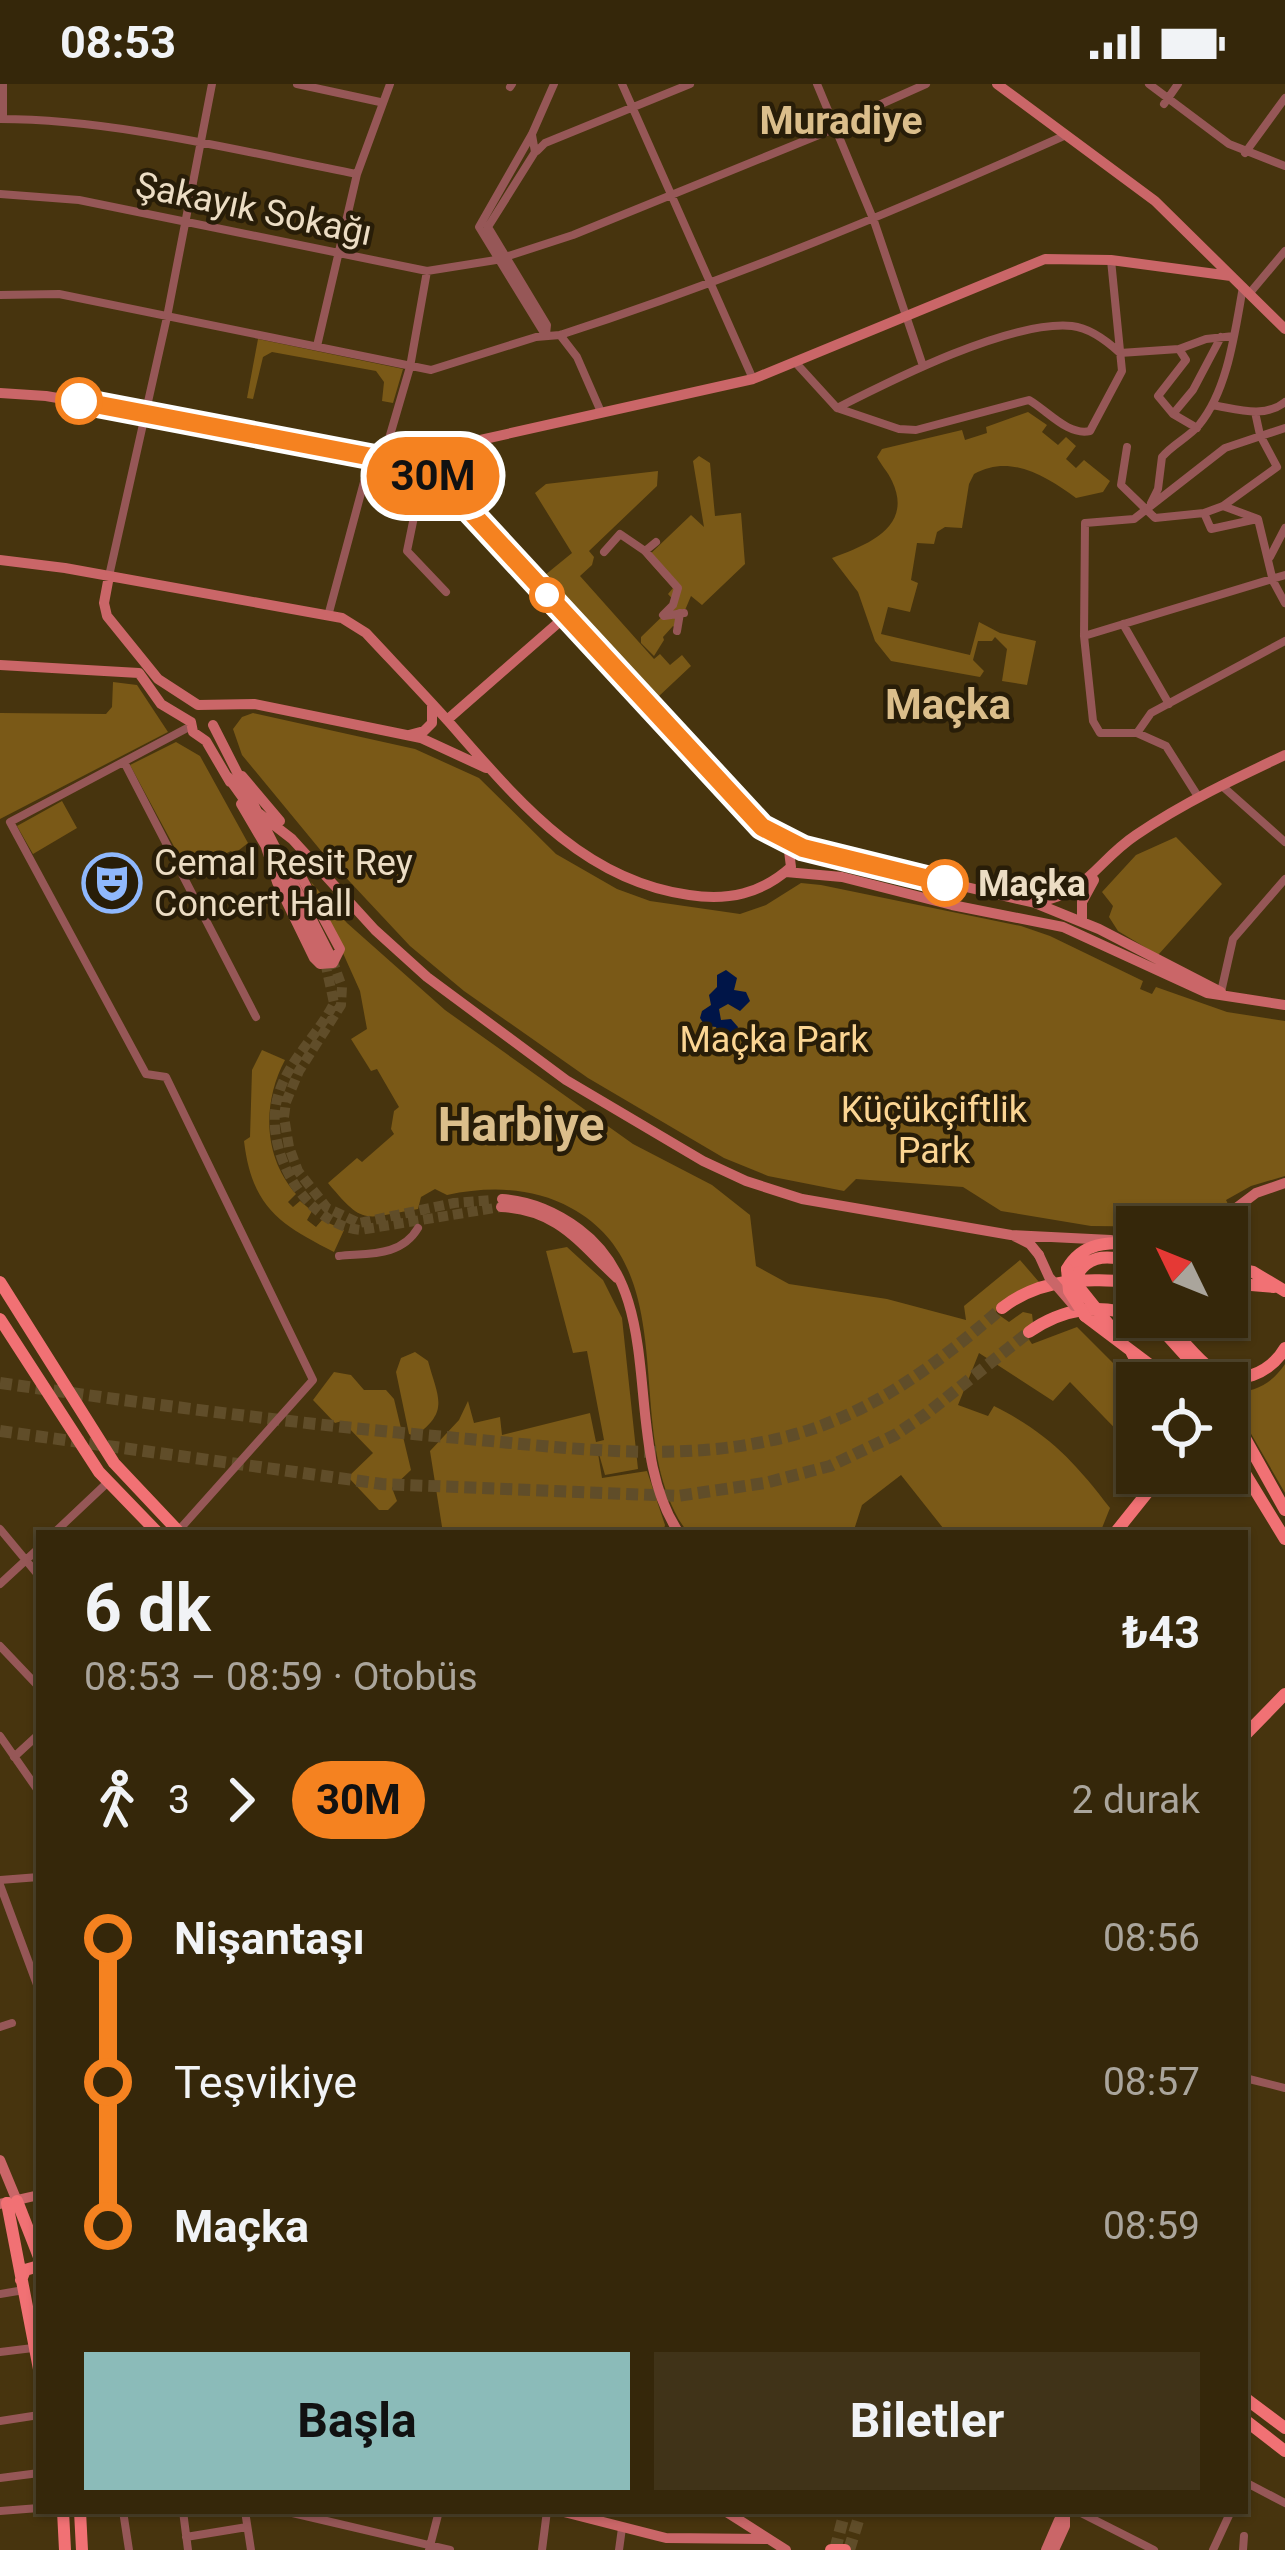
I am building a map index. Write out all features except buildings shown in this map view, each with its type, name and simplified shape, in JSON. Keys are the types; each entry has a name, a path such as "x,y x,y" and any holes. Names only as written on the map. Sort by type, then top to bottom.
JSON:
{"main road":[{"path":"997,84 1156,201 1285,329"},
{"path":"1198,274 1213,257"},
{"path":"424,471 435,450 753,379 1045,260 1111,260 1231,276"},
{"path":"0,393 145,412 424,471 467,508 741,809 788,843 1035,902 1221,992"},
{"path":"0,560 342,618 365,633 489,769 581,855 628,881 666,892 734,898 789,869 803,848"},
{"path":"109,576 106,616 161,704 202,736 257,811 277,882 314,958 320,964 334,963 340,950 295,865 270,846"},
{"path":"447,720 566,616"},
{"path":"0,665 141,667 182,698 210,706 254,704 421,738 489,769"},
{"path":"406,735 424,731 432,722 432,704"},
{"path":"202,736 210,733 212,723 242,705"},
{"path":"191,724 200,715 212,723 233,775 329,961"},
{"path":"1035,902 1070,894 1136,835 1221,785 1285,755"},
{"path":"233,775 254,787 292,838 375,930 427,977 543,1065 654,1134 734,1176 791,1196 1011,1234 1116,1242"},
{"path":"257,811 292,838"},
{"path":"788,843 789,869"},
{"path":"789,869 1063,927 1184,985 1285,1005"},
{"path":"1100,869 1082,902 1082,921 1089,934 1108,948"},
{"path":"1239,1206 1256,1193 1285,1187"},
{"path":"1248,1209 1285,1187"},
{"path":"501,1203 559,1224 620,1280 635,1323 655,1479 678,1530"},
{"path":"1011,1234 1030,1244 1049,1276 1085,1316 1147,1362"},
{"path":"1085,1316 1069,1291 1076,1255 1090,1246 1116,1244"},
{"path":"1073,1271 1102,1257 1116,1259"},
{"path":"1073,1271 1078,1286 1136,1362"},
{"path":"1248,1273 1283,1289"},
{"path":"1002,1308 1018,1295 1071,1279 1116,1281"},
{"path":"0,1282 114,1463 176,1530"},
{"path":"1248,1285 1283,1289"},
{"path":"1029,1332 1061,1315 1116,1310"},
{"path":"0,1319 107,1483 155,1530"},
{"path":"1170,1338 1191,1362"},
{"path":"1182,1338 1210,1368 1228,1376 1256,1375 1278,1360 1285,1348"},
{"path":"1248,1444 1285,1510"},
{"path":"1248,1478 1285,1539"},
{"path":"1117,1530 1146,1494"},
{"path":"1248,1732 1285,1694"},
{"path":"0,2160 36,2358"},
{"path":"9,2202 36,2250"},
{"path":"24,2224 36,2233"},
{"path":"22,2285 26,2270 36,2267"},
{"path":"22,2285 36,2293"},
{"path":"1248,2400 1285,2428"},
{"path":"1248,2422 1285,2451"},
{"path":"63,2514 65,2550"},
{"path":"80,2514 82,2550"},
{"path":"571,2514 666,2544 777,2546"},
{"path":"729,2514 777,2546"},
{"path":"1050,2550 1059,2520 1068,2514"},
{"path":"831,2550 845,2550"}],"street":[{"path":"3,84 2,119 33,119 198,143 357,174"},
{"path":"109,576 167,317 212,84"},
{"path":"297,84 380,102"},
{"path":"317,346 357,174 390,84"},
{"path":"492,213 554,84"},
{"path":"622,84 753,379"},
{"path":"546,334 538,330 502,259 479,227 544,142 689,84"},
{"path":"817,84 874,220 923,366"},
{"path":"870,109 926,84"},
{"path":"1149,84 1245,153 1285,166"},
{"path":"1166,100 1178,84"},
{"path":"1245,153 1285,98"},
{"name":"Şakayık Sokağı","path":"0,194 80,200 427,271 502,259 836,128"},
{"path":"532,134 536,152"},
{"path":"0,295 59,294 431,370 546,334 560,335 713,283 874,220 1066,135"},
{"path":"1147,510 1158,489 1162,457 1197,428 1212,405 1246,290 1285,251"},
{"path":"795,362 836,408 899,429 916,430 1029,400 1072,431 1090,430 1122,371 1111,260"},
{"path":"328,616 410,367 427,271"},
{"path":"836,408 923,366 1016,334 1072,326 1104,338 1120,352 1179,349 1234,336"},
{"path":"560,335 577,357 602,416"},
{"path":"1173,414 1202,375 1220,338"},
{"path":"1179,349 1186,360 1158,395 1173,414 1197,428"},
{"path":"1212,405 1255,412 1275,410 1285,402"},
{"path":"1127,446 1121,485 1156,518 1204,513 1281,468 1260,435 1255,412"},
{"path":"1199,798 1166,746 1137,733 1100,733 1093,721 1084,636 1085,523 1134,520 1225,448 1285,428"},
{"path":"424,471 407,551 446,592"},
{"path":"1223,506 1258,519"},
{"path":"1204,513 1210,529 1258,519"},
{"path":"1258,519 1273,581 1285,603"},
{"path":"1270,559 1285,528"},
{"path":"604,550 620,534 641,546 678,588 673,605 663,616 679,621"},
{"path":"641,546 656,542"},
{"path":"1084,636 1285,575"},
{"path":"1123,625 1169,704"},
{"path":"1137,733 1151,713 1285,641"},
{"path":"180,1530 314,1380 166,1077 146,1074 10,822 191,724"},
{"path":"124,762 256,1017"},
{"path":"1221,785 1285,842"},
{"path":"1221,992 1233,940 1285,879"},
{"path":"339,1256 394,1249 408,1242 418,1228"},
{"path":"58,1530 107,1483"},
{"path":"0,1529 36,1573"},
{"path":"0,1584 36,1551"},
{"path":"0,1646 36,1684"},
{"path":"0,1736 36,1788"},
{"path":"14,1757 36,1737"},
{"path":"36,1877 0,1883 36,1982"},
{"path":"0,2027 12,2023"},
{"path":"1248,2079 1285,2087"},
{"path":"0,2294 22,2285"},
{"path":"0,2352 33,2348"},
{"path":"0,2422 36,2416"},
{"path":"0,2478 36,2474"},
{"path":"1248,2484 1285,2503"},
{"path":"0,2511 36,2508"},
{"path":"124,2514 129,2550"},
{"path":"183,2514 188,2550"},
{"path":"245,2514 250,2550"},
{"path":"296,2514 450,2550"},
{"path":"429,2548 438,2514"},
{"path":"542,2550 547,2514"},
{"path":"1072,2514 1154,2550"},
{"path":"1213,2550 1230,2514"},
{"path":"186,2537 247,2527"},
{"path":"619,2550 622,2528"},
{"path":"1244,2536 1244,2550"}],"green space":[{"path":"258,339 403,369 393,403 382,401 384,382 376,371 272,352 263,357 253,399 247,398"},
{"path":"1028,412 1047,425 1042,432 1058,445 1066,437 1076,446 1066,459 1076,468 1084,460 1110,481 1103,492 1076,498 1041,476 1015,467 974,474 962,528 945,527 937,532 934,544 917,543 911,580 918,583 910,612 888,607 881,634 970,655 979,622 1000,633 1036,641 1027,685 1002,681 1007,649 995,637 978,641 973,660 984,671 980,677 891,661 875,641 858,592 832,558 872,540 897,511 890,478 877,457 882,449 962,430 965,440"},
{"path":"699,456 710,463 715,516 741,513 745,564 702,605 691,596 677,629 673,626 663,637 654,656 641,637 676,603 668,594 673,588 646,558 691,515 704,527 693,461"},
{"path":"658,471 657,486 589,551 594,557 592,565 580,576 654,659 660,654 670,665 682,655 691,666 658,697 545,575 572,553 535,493 546,484"},
{"path":"113,682 137,685 168,732 0,819 0,713 106,714 112,707"},
{"name":"Maçka Park","path":"253,713 415,749 479,778 556,854 617,889 650,901 740,914 766,905 801,883 821,885 1021,926 1143,981 1140,989 1152,994 1156,987 1227,1012 1285,1021 1285,1176 1251,1186 1226,1200 1229,1206 1116,1206 1116,1226 1091,1226 1001,1211 963,1187 856,1179 844,1191 768,1176 724,1158 588,1078 464,991 410,946 322,852 242,755 233,729 242,717"},
{"path":"176,742 200,756 248,843 234,854 231,851 210,861 206,854 184,865 130,765"},
{"path":"62,801 77,828 33,854 17,826"},
{"path":"1176,837 1222,884 1158,955 1118,931 1109,917 1113,906 1102,892 1136,855"},
{"path":"311,882 347,923 445,1010 633,1144 712,1185 750,1215 756,1266 789,1284 887,1299 966,1320 964,1306 1020,1260 1039,1282 997,1306 996,1313 1009,1322 1023,1312 1032,1314 1033,1322 1024,1332 1032,1344 1077,1327 1116,1366 1116,1429 1070,1382 1053,1401 979,1353 958,1405 988,1416 994,1406 1059,1450 1110,1508 1101,1530 945,1530 901,1475 862,1505 854,1530 686,1530 667,1494 656,1451 641,1314 629,1272 607,1236 571,1208 526,1192 479,1190 447,1195 435,1189 421,1197 418,1209 366,1216 350,1207 328,1183 394,1134 394,1111 399,1107 377,1069 371,1071 351,1039 367,1029 360,991"},
{"path":"262,1050 285,1060 272,1094 270,1129 277,1164 296,1194 288,1202 293,1207 300,1201 312,1211 307,1220 316,1227 322,1220 344,1230 334,1252 272,1212 254,1183 244,1141 250,1137 252,1070"},
{"path":"567,1247 603,1280 622,1318 638,1469 605,1475 597,1447 602,1478 647,1471 664,1530 443,1530 430,1451 459,1420 468,1401 474,1423 500,1417 502,1435 590,1413 596,1442 604,1440 587,1351 573,1353 546,1251"},
{"path":"415,1352 428,1361 438,1403 433,1419 415,1436 409,1434 396,1372 401,1358"},
{"path":"1285,1364 1285,1493 1248,1429 1248,1390 1273,1378"},
{"path":"334,1372 351,1375 364,1390 386,1390 394,1399 411,1470 392,1488 397,1501 388,1510 379,1510 348,1477 373,1453 313,1400"}],"water":[{"path":"726,970 737,978 734,990 746,992 750,1001 740,1011 728,1004 719,1009 721,1020 731,1019 738,1027 729,1041 700,1018 711,1005 709,995 717,987 717,975"}],"tunnel":[{"path":"332,959 342,987 341,1005 299,1071 286,1102 289,1147 298,1171 327,1208 359,1223 492,1200"},
{"path":"325,962 334,1003 287,1074 277,1100 277,1141 293,1182 322,1214 360,1230 501,1207"},
{"path":"0,1383 293,1421 552,1447 637,1452 721,1448 803,1432 858,1410 933,1364 1002,1308"},
{"path":"0,1431 382,1484 678,1496 765,1483 830,1466 895,1435 1029,1332"},
{"path":"835,2550 844,2514"},
{"path":"849,2550 860,2514"}],"bus line":[{"name":"30M","path":"79,401 393,461 432,475 762,827 803,848 945,883"}],"place":[{"name":"Cemal Resit Rey Concert Hall","path":"112,883"},
{"name":"Maçka","path":"945,883"}],"district":[{"name":"Muradiye","path":"841,120"},
{"name":"Maçka","path":"948,704"},
{"name":"Harbiye","path":"521,1124"}],"park label":[{"name":"Küçükçiftlik Park","path":"934,1130"}]}
